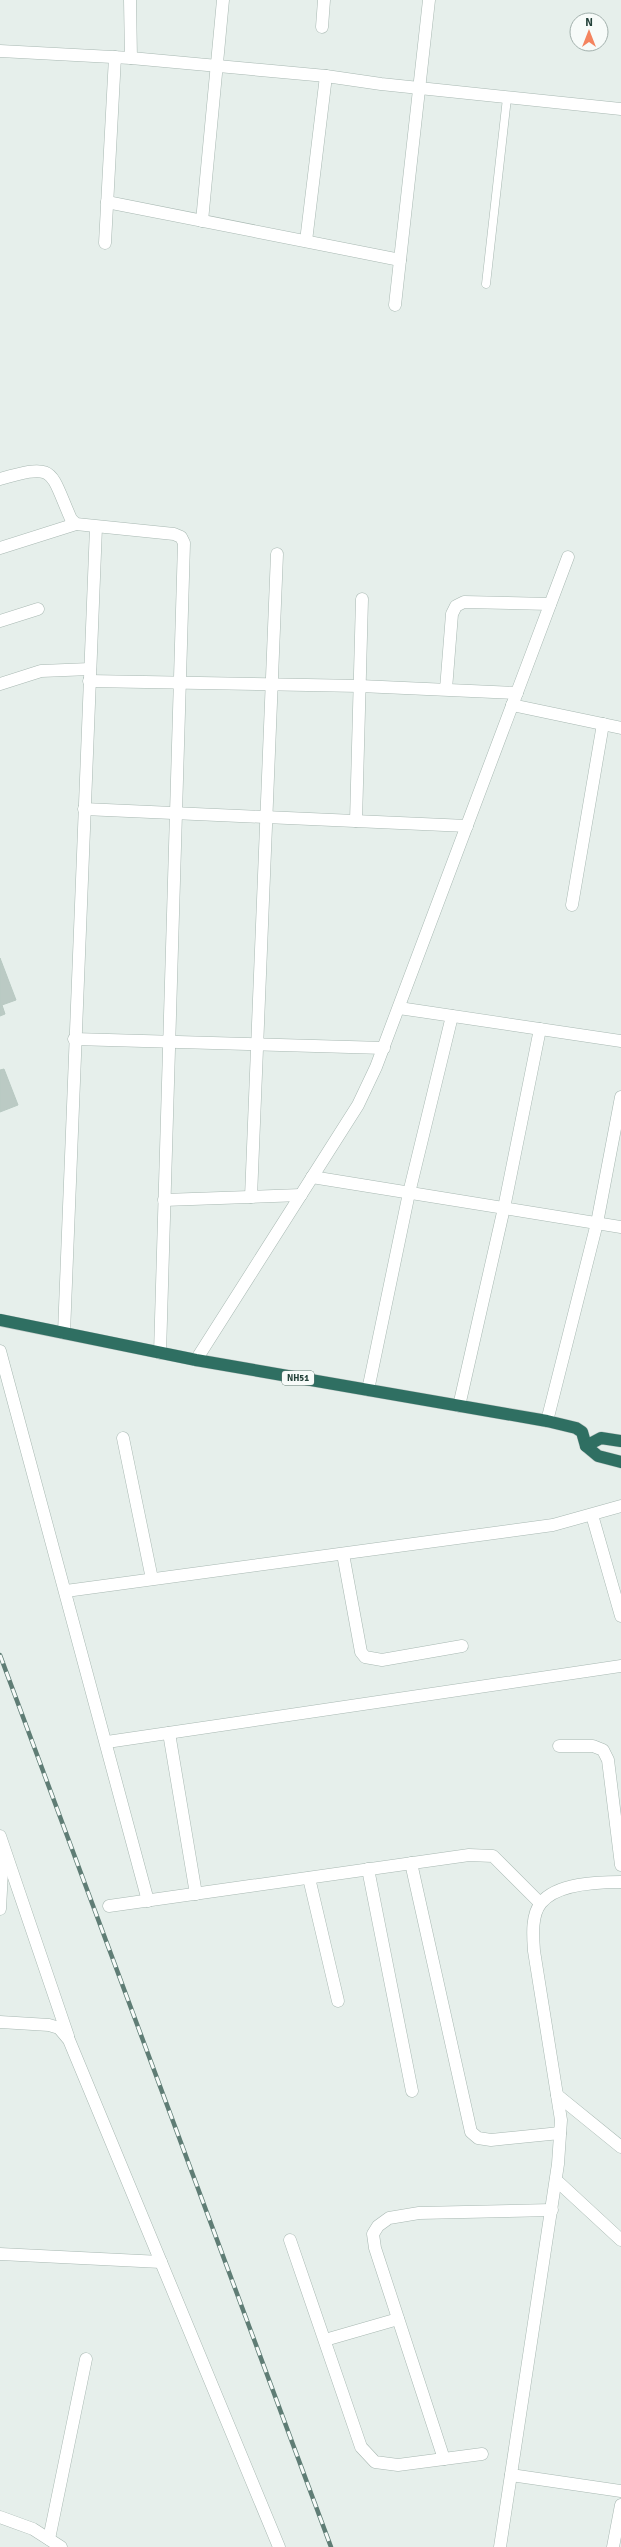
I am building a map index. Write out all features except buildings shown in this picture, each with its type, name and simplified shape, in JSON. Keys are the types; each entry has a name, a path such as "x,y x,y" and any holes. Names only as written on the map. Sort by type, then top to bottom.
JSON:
{"highway":[{"name":"NH51","path":"0,1320 196,1360 547,1421 576,1428 582,1432 586,1446 598,1456 621,1462"},
{"path":"586,1446 601,1438 621,1440"}],"street":[{"path":"130,0 131,58"},
{"path":"202,221 219,66 224,0"},
{"path":"322,27 324,0"},
{"path":"395,305 429,0"},
{"path":"0,51 131,58 219,66 326,76 507,98 621,108"},
{"path":"104,243 115,57"},
{"path":"306,241 326,76"},
{"path":"107,202 400,260"},
{"path":"0,479 29,471 46,471 52,476 71,519 76,524"},
{"path":"0,548 76,524 181,537 185,552 160,1353"},
{"path":"64,1333 74,1039 96,527"},
{"path":"251,1197 277,554"},
{"path":"196,1360 358,1105 384,1048 568,557"},
{"path":"356,821 362,599"},
{"path":"446,689 452,614 456,606 464,602 550,604"},
{"path":"0,621 38,609"},
{"path":"0,684 41,671 181,683 360,686 517,693"},
{"path":"512,705 621,728"},
{"path":"572,905 603,724"},
{"path":"84,809 467,826"},
{"path":"399,1008 621,1042"},
{"path":"368,1390 409,1192 452,1016"},
{"path":"459,1406 504,1208 540,1029"},
{"path":"74,1039 258,1042 384,1048"},
{"path":"547,1421 597,1223 621,1097"},
{"path":"312,1177 621,1227"},
{"path":"164,1200 301,1195"},
{"path":"0,1351 107,1742 148,1901"},
{"path":"123,1438 152,1579"},
{"path":"66,1591 553,1525 621,1506"},
{"path":"592,1515 621,1616"},
{"path":"343,1554 361,1652 365,1657 382,1660 462,1646"},
{"path":"107,1742 621,1666"},
{"path":"169,1733 196,1894"},
{"path":"559,1746 593,1746 603,1750 608,1760 621,1865"},
{"path":"0,1909 2,1841"},
{"path":"2,1841 69,2040 279,2547"},
{"path":"109,1906 469,1855 493,1856 540,1903"},
{"path":"411,1863 471,2132 478,2138 491,2140 560,2133"},
{"path":"368,1869 412,2091"},
{"path":"309,1878 338,2001"},
{"path":"500,2547 552,2210 560,2133 557,2095 534,1952 533,1924 540,1903 552,1895 572,1887 594,1882 621,1882"},
{"path":"0,2022 49,2025 59,2028 69,2040"},
{"path":"557,2095 621,2147"},
{"path":"556,2180 621,2240"},
{"path":"444,2459 375,2248 373,2234 378,2226 389,2218 419,2214 552,2210"},
{"path":"290,2240 361,2447 375,2462 398,2465 482,2454"},
{"path":"0,2254 161,2262"},
{"path":"325,2340 398,2319"},
{"path":"49,2540 86,2359"},
{"path":"511,2475 621,2491"},
{"path":"613,2547 621,2505"},
{"path":"0,2517 33,2529 61,2547"}],"lane":[{"path":"486,284 507,98"}],"railway":[{"path":"0,1655 331,2547"}]}
